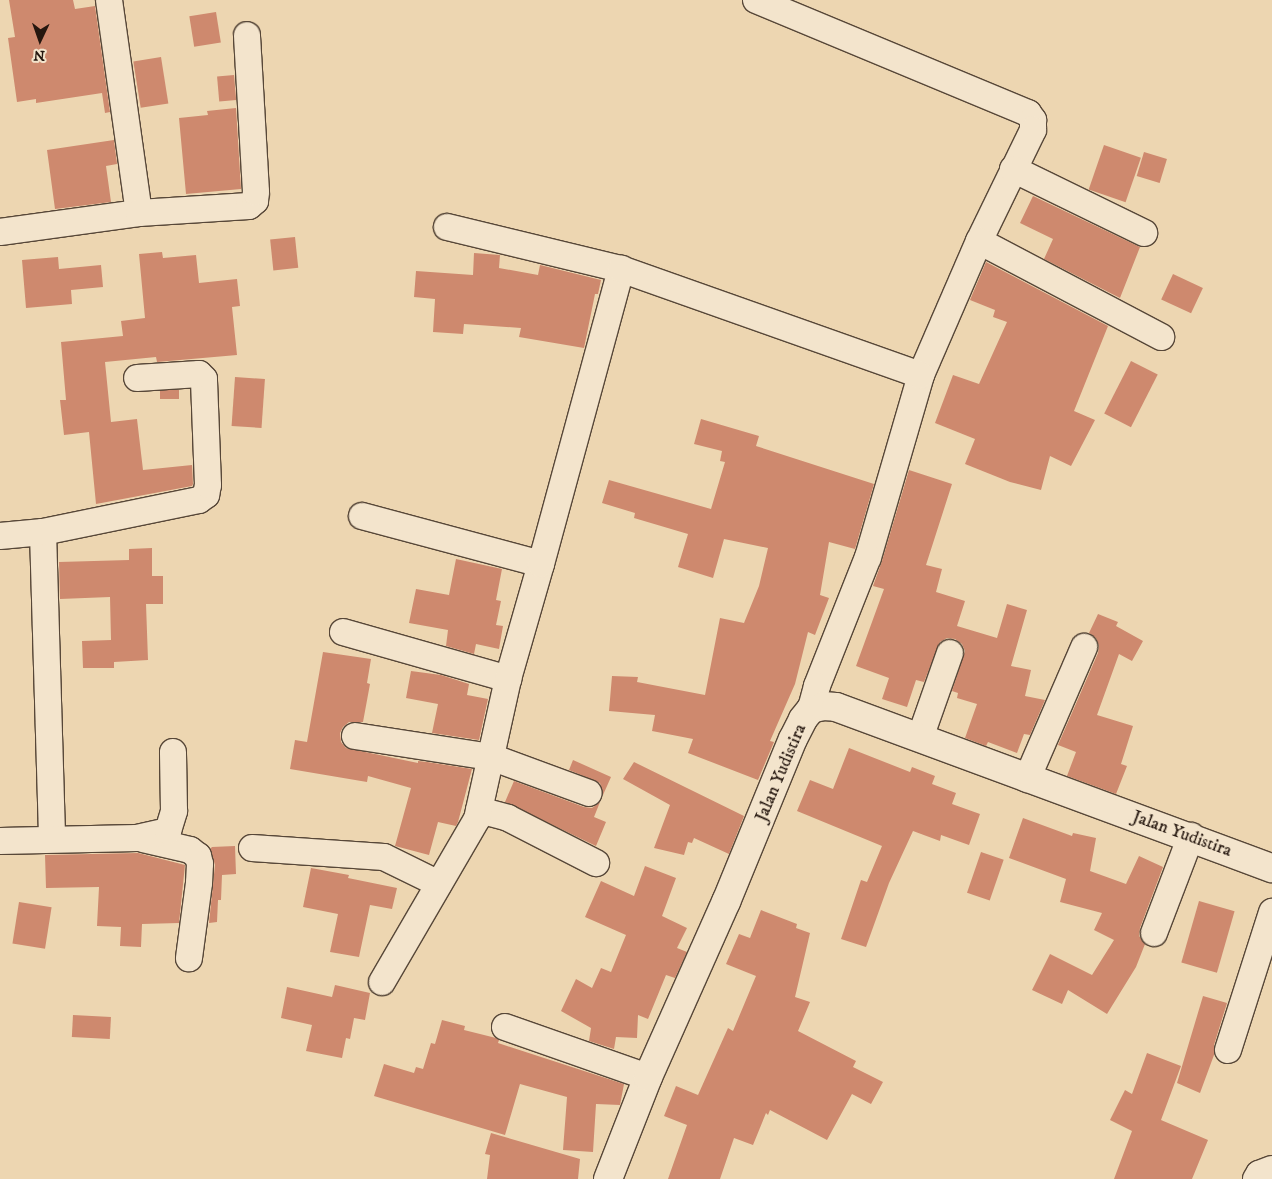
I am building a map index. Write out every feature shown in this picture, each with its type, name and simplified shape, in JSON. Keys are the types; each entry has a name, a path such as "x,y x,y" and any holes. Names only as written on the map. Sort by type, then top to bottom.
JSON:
{"street":[{"path":"109,0 139,213"},
{"path":"756,0 1028,113 1033,120 1033,130 979,241 921,374 868,557 817,686 812,709"},
{"path":"0,232 139,213 249,206 255,201 247,35"},
{"path":"1013,169 1144,233"},
{"path":"447,227 622,269 921,374"},
{"path":"979,241 1161,337"},
{"path":"382,982 477,819 508,679 622,269"},
{"path":"0,536 44,532 199,500 206,495 208,485 204,379 199,374 137,378"},
{"path":"362,516 541,564"},
{"path":"44,532 52,838"},
{"path":"343,632 508,679"},
{"path":"1027,779 1084,647"},
{"path":"920,738 950,653"},
{"name":"Jalan Yudistira","path":"608,1179 648,1077 726,902 793,739 803,719 812,709 823,706 836,707 1027,779 1191,836 1272,868"},
{"path":"355,736 491,757 589,793"},
{"path":"0,841 52,838 136,838 168,831 174,811 173,752"},
{"path":"479,810 508,818 596,863"},
{"path":"1154,933 1191,836"},
{"path":"136,838 190,850 198,856 200,864 199,883 190,958"},
{"path":"252,848 384,857 439,884"},
{"path":"1228,1050 1272,912"},
{"path":"505,1027 648,1077"},
{"path":"1256,1179 1259,1174 1272,1169"}],"building":[{"path":"9,0 73,0 75,9 95,6 110,112 105,113 102,93 36,103 36,99 17,102 8,38 15,37"},
{"path":"216,12 221,43 194,47 189,16"},
{"path":"161,57 168,103 141,108 133,61"},
{"path":"234,75 236,100 219,101 217,76"},
{"path":"236,108 241,189 186,194 179,118 208,115 207,111"},
{"path":"114,140 117,164 106,166 111,202 55,209 47,150"},
{"path":"1104,145 1141,158 1126,202 1089,189"},
{"path":"1144,152 1167,159 1160,183 1137,176"},
{"path":"1033,196 1140,247 1120,298 1044,259 1053,239 1020,223"},
{"path":"295,237 298,268 273,270 270,240"},
{"path":"162,252 163,258 196,255 199,283 237,279 240,306 232,307 237,355 157,362 156,357 105,362 111,422 137,419 143,470 192,465 193,484 192,486 96,504 89,432 64,435 60,400 66,400 61,342 123,336 121,321 145,318 139,254"},
{"path":"474,253 500,255 499,268 538,275 540,265 601,280 598,294 595,294 584,348 519,337 521,328 464,324 463,334 433,332 435,299 414,297 416,271 473,275"},
{"path":"58,257 59,269 101,265 103,287 71,290 72,304 26,308 22,260"},
{"path":"986,262 1108,326 1074,411 1095,420 1071,466 1050,456 1041,490 1010,482 965,464 975,439 935,423 953,375 979,384 1007,322 993,317 995,310 970,300"},
{"path":"1173,274 1203,288 1191,313 1161,299"},
{"path":"1131,361 1158,375 1131,427 1104,414"},
{"path":"235,377 265,379 262,428 232,426"},
{"path":"160,390 179,390 179,399 160,399"},
{"path":"701,419 759,436 756,446 874,484 855,549 829,542 820,595 829,598 815,635 808,632 795,684 770,741 774,742 758,780 688,753 693,739 652,731 655,715 609,711 612,676 638,677 637,682 705,695 720,618 744,623 759,586 768,548 724,539 713,578 678,567 688,534 634,518 635,513 602,503 609,480 711,509 725,462 720,461 722,451 694,444"},
{"path":"909,470 952,484 926,565 942,569 936,592 965,601 957,626 997,638 1007,604 1027,610 1011,666 1031,670 1025,696 1045,700 1030,735 1024,734 1017,753 988,742 986,746 965,738 977,704 957,698 958,693 952,691 965,651 962,644 955,639 947,638 940,642 924,682 916,680 907,707 882,699 889,678 856,666 884,589 873,586"},
{"path":"152,548 152,576 163,576 163,604 146,604 148,660 114,662 114,668 83,668 82,641 111,640 110,597 60,599 59,562 129,560 129,549"},
{"path":"456,559 502,569 496,600 501,601 496,625 503,626 499,649 476,644 474,654 446,646 448,630 409,623 416,589 449,595"},
{"path":"1098,614 1118,622 1116,626 1143,641 1132,661 1119,654 1097,715 1133,726 1121,764 1127,766 1116,794 1067,776 1076,752 1058,745 1098,653 1099,646 1096,638 1089,633"},
{"path":"323,652 371,659 367,683 370,684 363,722 349,722 340,733 341,742 346,748 418,763 418,761 472,769 456,826 438,822 429,855 395,846 411,788 368,776 367,782 290,769 295,740 307,742"},
{"path":"411,671 441,675 469,684 467,695 488,699 479,740 432,733 438,704 406,698"},
{"path":"849,748 910,772 912,767 935,776 932,784 956,793 952,804 980,814 969,845 941,835 940,841 913,831 889,883 866,947 841,939 861,880 867,882 882,846 797,811 810,780 833,789"},
{"path":"573,760 611,777 603,795 600,783 569,770"},
{"path":"634,762 744,816 729,854 694,838 692,843 688,842 684,855 654,848 670,805 623,779"},
{"path":"514,781 584,807 592,808 600,802 594,817 606,822 596,846 505,802"},
{"path":"1023,818 1072,836 1073,833 1096,838 1090,871 1126,884 1139,856 1163,867 1140,928 1139,936 1145,944 1136,967 1107,1014 1068,990 1062,1004 1032,990 1050,954 1092,975 1114,940 1094,930 1102,913 1060,902 1066,879 1009,858"},
{"path":"235,846 236,874 222,875 221,900 218,900 217,922 209,923 215,865 210,849 212,847"},
{"path":"981,852 1004,860 990,900 967,893"},
{"path":"138,853 185,865 179,923 142,924 141,947 120,946 121,927 97,926 99,887 46,888 45,855"},
{"path":"645,866 676,878 662,916 687,928 677,948 687,952 675,978 666,975 648,1019 638,1015 637,1038 616,1037 614,1049 589,1041 591,1028 561,1011 576,979 592,988 601,968 611,972 626,935 585,917 601,881 634,896"},
{"path":"311,868 349,875 348,878 397,888 392,909 370,905 359,957 330,952 338,914 303,907"},
{"path":"1199,901 1235,911 1217,973 1181,963"},
{"path":"19,902 52,907 45,949 12,943"},
{"path":"761,910 797,924 796,928 810,933 795,997 810,1002 798,1031 856,1061 853,1067 883,1082 871,1104 852,1094 827,1140 770,1110 768,1115 766,1113 753,1145 734,1138 720,1179 668,1179 687,1125 664,1116 676,1086 698,1095 728,1028 733,1031 756,976 726,964 739,934 750,938"},
{"path":"335,985 370,993 365,1020 354,1018 350,1039 346,1038 342,1058 306,1051 312,1025 281,1018 287,987 332,997"},
{"path":"1203,996 1227,1003 1214,1045 1214,1055 1200,1093 1177,1083"},
{"path":"73,1015 111,1017 110,1039 72,1037"},
{"path":"442,1020 465,1026 464,1030 496,1038 499,1040 498,1043 624,1084 620,1105 596,1104 593,1152 563,1150 567,1097 520,1084 505,1135 374,1096 384,1064 414,1073 416,1067 423,1069 431,1043 435,1044"},
{"path":"1147,1053 1181,1066 1161,1120 1208,1140 1192,1179 1114,1179 1132,1131 1110,1120 1125,1090 1132,1094"},
{"path":"491,1133 580,1159 578,1179 487,1179 490,1155 485,1154"}]}
